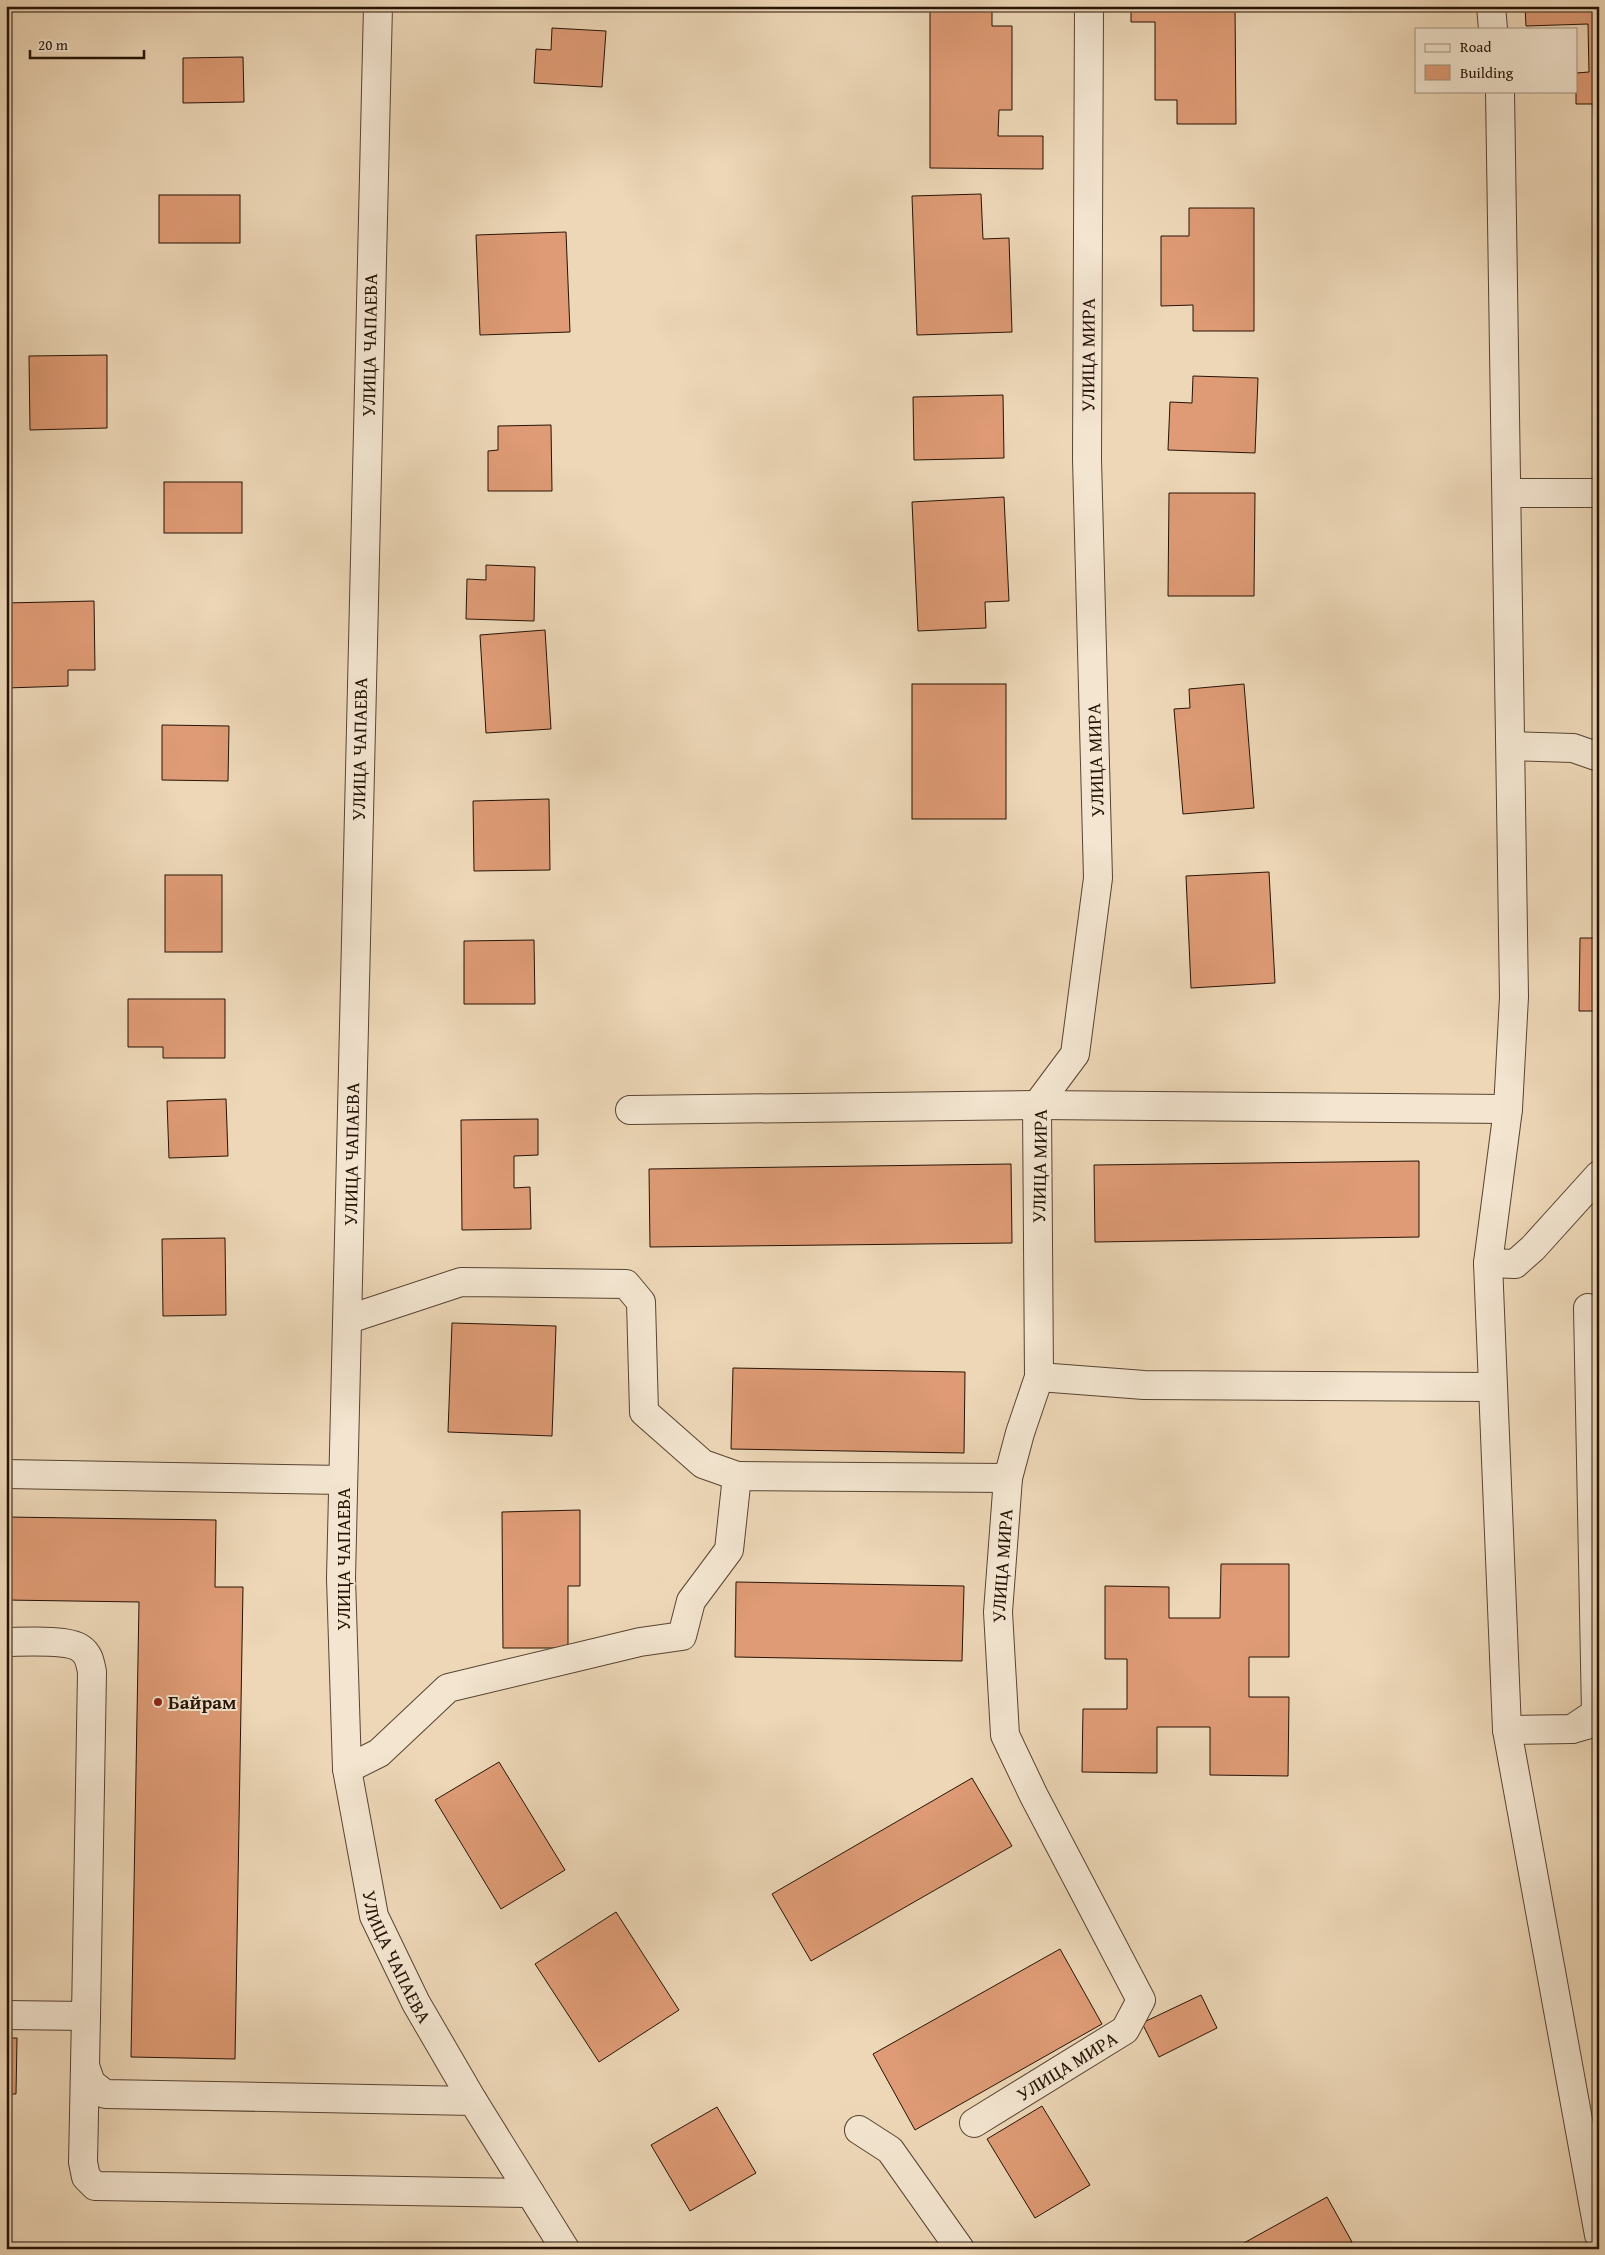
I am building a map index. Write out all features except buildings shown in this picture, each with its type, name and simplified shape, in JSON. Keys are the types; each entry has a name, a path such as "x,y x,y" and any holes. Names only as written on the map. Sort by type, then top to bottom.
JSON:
{"street":[{"name":"УЛИЦА ЧАПАЕВА","path":"378,6 341,1578 347,1769 374,1916 416,2004 473,2102 565,2249"},
{"name":"УЛИЦА МИРА","path":"974,2123 1125,2030 1141,2000 1034,1796 1005,1735 998,1612 1008,1478 1020,1433 1039,1377 1037,1105 1075,1054 1098,878 1087,459 1089,6"},
{"path":"1491,6 1493,28"},
{"path":"1500,92 1514,997 1508,1109 1488,1263 1507,1730 1599,2235"},
{"path":"1507,493 1599,493"},
{"path":"1511,746 1573,748 1599,757"},
{"path":"630,1110 1037,1105 1508,1109"},
{"path":"1488,1263 1515,1264 1533,1248 1599,1175"},
{"path":"348,1319 461,1282 626,1284 641,1302 644,1412 703,1464 737,1476 1008,1478"},
{"path":"1572,1729 1596,1713 1588,1308"},
{"path":"1039,1377 1144,1385 1493,1387"},
{"path":"6,1474 343,1480"},
{"path":"347,1769 379,1753 448,1688 640,1642 682,1636 691,1601 729,1550 737,1476"},
{"path":"6,1642 63,1643 79,1647 89,1657 92,1672 83,2162 86,2177 96,2186 530,2193"},
{"path":"1507,1730 1572,1729 1599,1722"},
{"path":"6,2015 86,2016"},
{"path":"85,2066 91,2083 105,2094 473,2102"},
{"path":"859,2130 890,2150 960,2249"}],"place":[{"name":"Байрам","path":"158,1702"}]}
